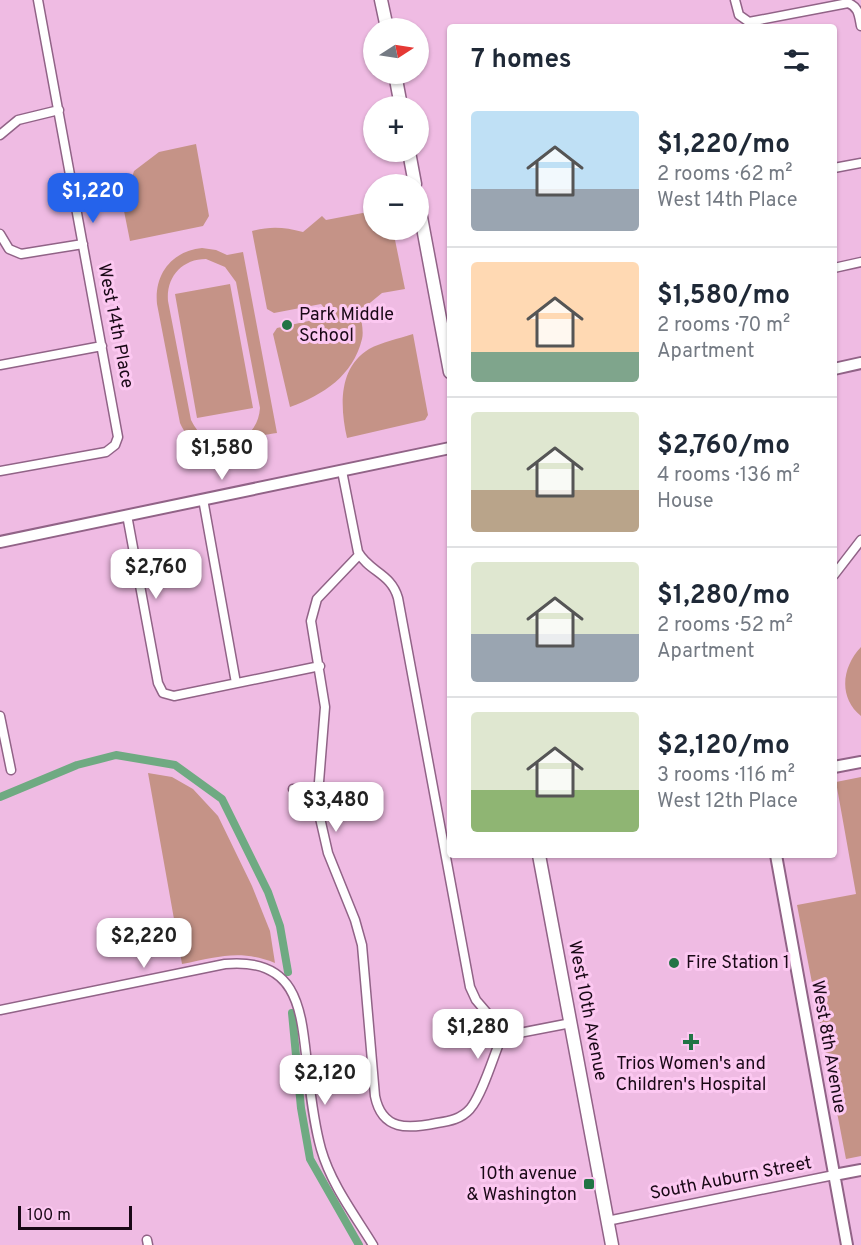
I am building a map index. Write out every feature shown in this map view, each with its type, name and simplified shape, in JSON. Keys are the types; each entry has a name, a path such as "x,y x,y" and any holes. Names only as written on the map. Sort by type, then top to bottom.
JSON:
{"main road":[{"path":"381,0 385,18"},
{"path":"426,240 447,342"},
{"name":"West 10th Avenue","path":"540,858 612,1245"}],"street":[{"name":"West 14th Place","path":"0,471 106,452 115,445 118,432 38,0"},
{"path":"735,0 739,15 749,22 848,3 854,5 857,10 861,26"},
{"path":"0,135 18,120 59,110"},
{"path":"837,167 861,163"},
{"path":"0,234 9,249 19,254 83,244"},
{"path":"837,267 861,262"},
{"path":"0,365 102,346"},
{"path":"837,368 861,363"},
{"path":"0,542 447,449"},
{"path":"342,471 359,555 387,578 397,592 470,987 476,1000 506,1035"},
{"path":"203,499 236,683"},
{"path":"127,515 158,683 163,693 174,696 320,666"},
{"path":"837,572 861,540"},
{"path":"359,555 321,594 315,603 311,621 325,706 319,810 325,842 355,920 362,945 375,1096 379,1110 389,1121 403,1127 418,1127 452,1120 464,1114 477,1098 500,1041 506,1035 571,1023"},
{"path":"0,716 2,736 11,770"},
{"path":"837,766 861,762"},
{"path":"293,789 319,791"},
{"name":"West 8th Avenue","path":"777,858 847,1245"},
{"path":"0,1010 225,964 250,964 280,977 293,993 301,1012 313,1116 324,1159 340,1193 373,1245"},
{"name":"South Auburn Street","path":"607,1221 861,1170"}],"shaded area":[{"path":"196,144 209,216 203,226 130,241 123,206 134,171 159,152"},
{"path":"363,213 363,240 395,240 405,289 382,293 360,311 363,336 352,364 325,390 290,407 273,334 277,328 331,316 321,304 274,313 267,309 252,231 278,228 303,232 322,216 326,220"},
{"path":"202,248 216,250 227,255 243,252 277,433 262,436 243,451 233,454 215,454 206,451 191,439 180,423 157,304 157,293 162,274 167,266 174,259 191,250","holes":["206,259 225,267 236,282 260,408 257,422 250,432 231,443 220,443 209,439 199,432 191,420 168,301 170,284 177,271 183,266"]},
{"path":"230,284 253,408 197,418 175,294"},
{"path":"413,334 428,415 425,420 347,438 343,401 347,377 352,367 369,349"},
{"path":"861,647 861,716 849,700 845,682 850,664"},
{"path":"148,773 172,777 193,789 218,816 252,886 270,931 275,963 240,955 182,964"},
{"path":"861,777 861,1156 846,1159 797,905 856,894 837,782"}],"waterway":[{"path":"0,797 77,765 116,755 175,765 222,799 268,892 280,926 288,972"},
{"path":"292,1013 301,1108 310,1159 359,1245"}],"place":[{"name":"Park Middle School","path":"287,325"},
{"name":"Fire Station 1","path":"674,963"},
{"name":"Trios Women's and Children's Hospital","path":"691,1042"},
{"name":"10th avenue & Washington","path":"589,1184"}]}
